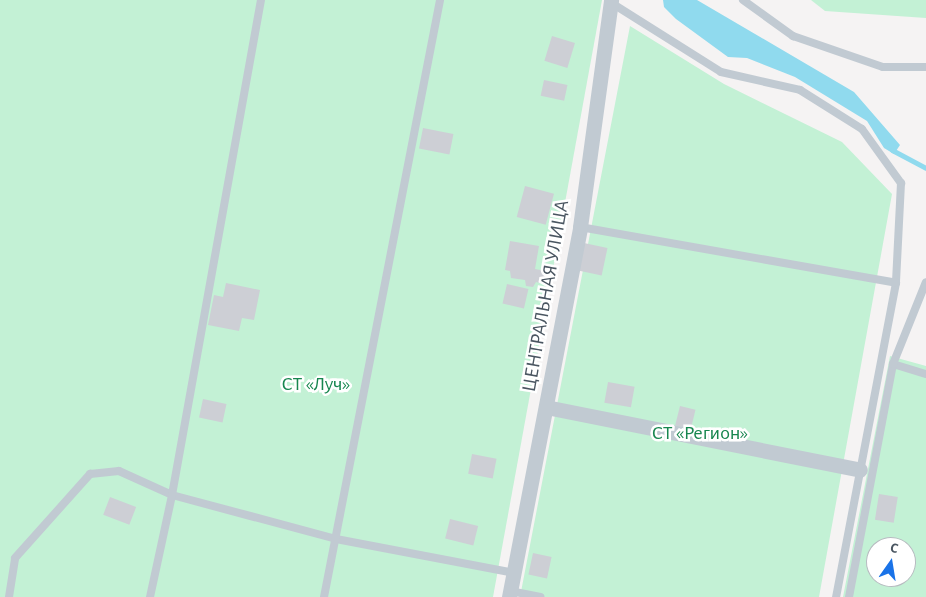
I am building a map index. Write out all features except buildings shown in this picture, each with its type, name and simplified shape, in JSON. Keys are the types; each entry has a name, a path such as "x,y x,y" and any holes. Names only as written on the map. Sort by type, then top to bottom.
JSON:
{"street":[{"name":"ЦЕНТРАЛЬНАЯ УЛИЦА","path":"510,594 580,228 610,1"},
{"path":"546,407 860,470"}],"lane":[{"path":"150,597 172,495 261,0"},
{"path":"324,597 440,0"},
{"path":"743,0 793,36 883,66 926,67"},
{"path":"610,1 721,72 800,90 862,129 901,183 896,283 836,597"},
{"path":"580,228 896,283"},
{"path":"849,597 893,364 926,282"},
{"path":"893,364 926,374"},
{"path":"9,597 15,558 90,474 119,471 172,495 336,539 514,573"},
{"path":"510,594 540,597"}],"green space":[{"name":"СТ «Луч»","path":"0,0 602,0 493,597 0,597"},
{"path":"811,0 926,0 926,18 825,11"},
{"name":"СТ «Регион»","path":"630,26 724,84 842,142 892,194 819,597 520,597"},
{"path":"890,356 926,366 926,597 843,597"}],"water":[{"path":"663,0 697,0 854,92 900,145 894,154 884,148 867,121 795,77 747,58 728,57 676,19 664,7"}],"waterway":[{"path":"892,150 926,168"}]}
